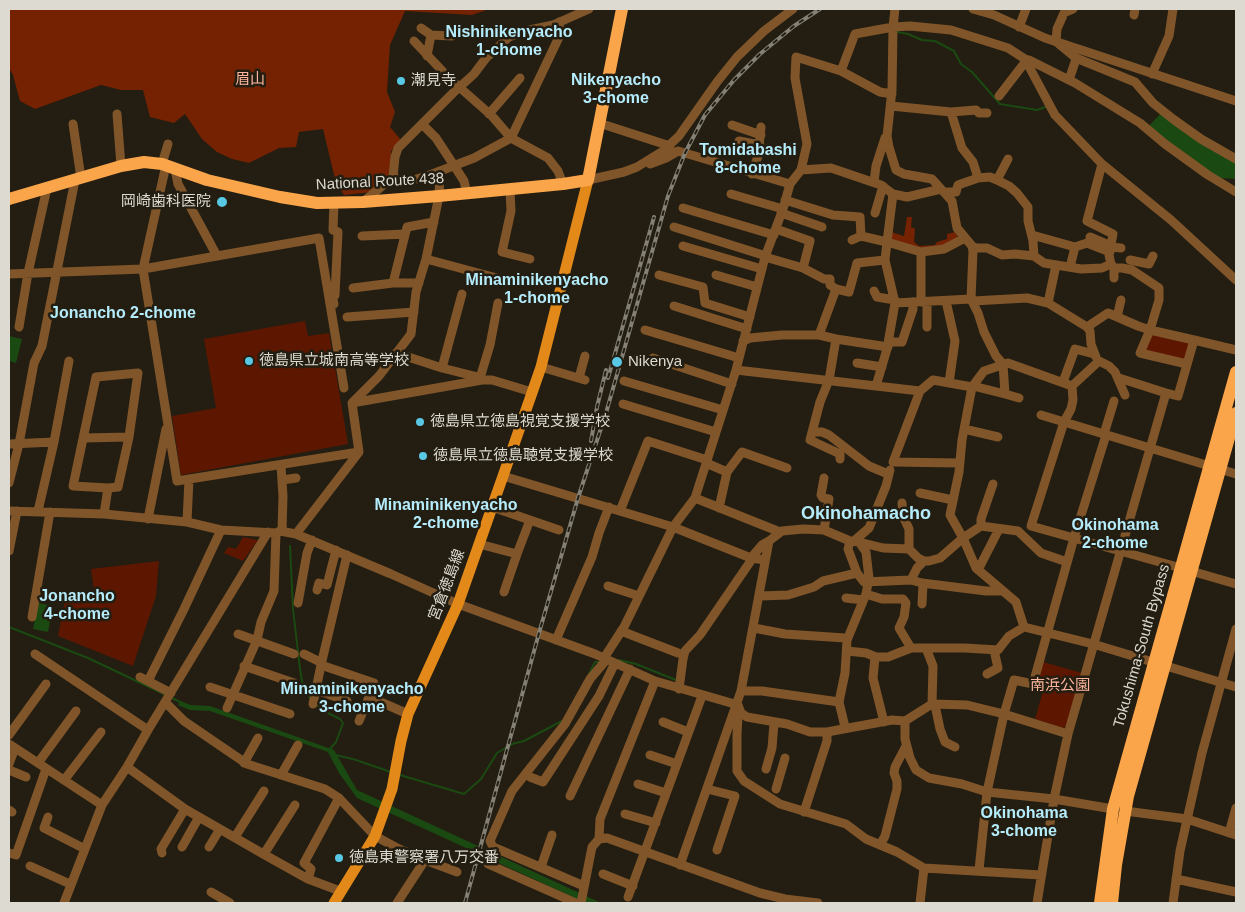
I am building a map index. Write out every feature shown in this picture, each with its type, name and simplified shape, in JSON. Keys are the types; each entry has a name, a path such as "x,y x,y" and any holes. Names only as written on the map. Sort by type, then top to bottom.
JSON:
{"highway":[{"path":"588,180 622,9"},
{"name":"National Route 438","path":"9,199 121,166 144,162 168,166 207,180 280,197 317,203 363,202 467,194 588,180"},
{"name":"Tokushima-South Bypass","path":"1100,903 1119,810 1128,796 1159,664 1215,468 1236,372"},
{"name":"Tokushima-South Bypass","path":"1215,468 1236,413"},
{"name":"Tokushima-South Bypass","path":"1112,903 1119,810"}],"main road":[{"name":"宮倉徳島線","path":"334,903 375,836 383,816 392,789 408,714 458,604 492,508 541,367 588,180"}],"street":[{"path":"363,202 393,177 398,148 474,74 486,58 508,37 559,22 589,9"},
{"path":"895,9 892,94 887,136 896,170 904,174 932,179 952,201 957,228 972,246 976,248 987,248 1002,255 1034,256 1044,263 1056,265 1092,269 1113,266 1137,273 1159,288 1159,300 1150,330 1140,353 1186,364"},
{"path":"973,9 1057,42 1236,101"},
{"path":"1019,27 1026,9"},
{"path":"1057,42 1058,29 1064,13 1073,9"},
{"path":"1152,74 1169,36 1173,9"},
{"path":"637,167 670,146 737,57 788,11"},
{"path":"393,177 402,181 412,180 440,171 474,158 511,138 560,35 559,22"},
{"path":"841,71 856,34 893,27 910,26 951,30 1008,48 1025,60 1055,115 1102,164 1171,220 1236,280"},
{"path":"421,28 431,36 452,36"},
{"path":"427,56 431,36"},
{"path":"414,41 511,138 548,158 558,171 563,184"},
{"path":"1057,42 1076,59 1135,82 1153,103 1173,119 1201,139 1236,159"},
{"path":"530,777 543,782 599,696 608,660 621,631 673,527 695,498 732,384 765,256 775,232 790,184 801,170 807,144 795,78 796,57 841,71 880,92 892,94"},
{"path":"1069,80 1076,59"},
{"path":"1025,60 1029,60 1069,80 1140,123 1208,176 1236,192"},
{"path":"999,96 1025,60"},
{"path":"489,114 520,78"},
{"path":"891,106 950,112 976,110 979,113 987,114"},
{"path":"950,112 962,148 972,162 978,178"},
{"path":"117,114 121,166"},
{"path":"599,123 670,146"},
{"path":"9,483 14,444 34,362 42,346 56,272 78,179 73,124"},
{"path":"422,124 436,138 464,181 467,194"},
{"path":"732,125 761,131 760,145 752,174"},
{"path":"874,182 876,166 887,136"},
{"path":"739,141 760,145"},
{"path":"168,144 168,166 143,269 177,481 281,466 359,452"},
{"path":"588,180 666,158 678,151 790,184"},
{"path":"997,180 1008,159"},
{"path":"1102,164 1087,221 1113,234 1110,248 1114,278"},
{"path":"168,166 217,256"},
{"path":"801,170 831,168 874,182 884,186 893,194 906,197 942,191 956,192 958,185 978,178 997,180 1009,186 1024,200 1028,208 1028,221 1032,235 1034,256"},
{"path":"352,403 379,376 411,334 419,283 439,196 440,171"},
{"path":"875,212 884,186"},
{"path":"19,327 28,273 47,188"},
{"path":"1024,200 1026,189"},
{"path":"510,190 511,212 502,252 530,259"},
{"path":"731,194 783,208 860,217 856,238 887,242 921,252 944,249 965,238"},
{"path":"876,386 888,346 895,302 886,260 893,194"},
{"path":"1024,200 1034,203"},
{"path":"331,309 335,309 332,295 335,295 338,232 333,230 334,203"},
{"path":"683,208 810,241 803,268"},
{"path":"783,208 822,227"},
{"path":"393,283 407,226 434,222"},
{"path":"674,227 803,268 830,279 830,285 836,289 849,292 857,264 886,260"},
{"path":"362,236 405,234"},
{"path":"1032,235 1075,247 1087,243 1110,248 1121,248"},
{"path":"1090,237 1110,248"},
{"path":"9,274 143,269 319,238 344,388"},
{"path":"683,246 762,269"},
{"path":"972,246 972,300 984,332 996,356 1003,364 1005,394"},
{"path":"1070,267 1075,247"},
{"path":"921,252 920,302 927,328"},
{"path":"1137,273 1134,261 1149,264 1153,256"},
{"path":"426,259 508,281"},
{"path":"1048,303 1056,265"},
{"path":"716,275 757,287"},
{"path":"659,276 703,287 705,303 750,317"},
{"path":"353,288 393,283 419,283"},
{"path":"819,336 836,289"},
{"path":"874,291 877,296 895,302 1027,298 1048,303 1087,327 1090,331 1096,357"},
{"path":"442,368 462,294"},
{"path":"1117,317 1121,300"},
{"path":"946,301 956,341 949,382"},
{"path":"860,346 888,346 902,342 913,309 920,302"},
{"path":"481,379 498,304"},
{"path":"674,306 746,334 819,336 888,346"},
{"path":"347,317 414,312"},
{"path":"1087,327 1108,313 1150,330 1236,350"},
{"path":"645,330 739,358"},
{"path":"836,339 829,380 820,402 810,440 840,454 840,459"},
{"path":"1119,378 1178,396 1194,340"},
{"path":"1063,382 1075,349 1096,357 1109,366 1119,378 1126,395"},
{"path":"396,353 442,368 532,392"},
{"path":"541,367 582,379 585,356"},
{"path":"1096,357 1072,386 1074,400 1064,422 1031,526 1236,584"},
{"path":"653,358 732,384"},
{"path":"38,512 54,442 69,361"},
{"path":"857,363 882,367"},
{"path":"1024,627 1016,602 978,570 950,515 972,387 984,371 1008,363 1072,386"},
{"path":"736,370 920,391"},
{"path":"138,373 129,437 118,487 73,486 84,438 96,377 138,373"},
{"path":"960,463 893,462 920,391 931,376 1018,398"},
{"path":"352,403 481,379"},
{"path":"624,381 723,410"},
{"path":"1037,903 1040,875 1068,734 1166,393"},
{"path":"979,870 987,792 1004,714 1014,680 1032,684 1114,401"},
{"path":"296,534 359,452 352,403"},
{"path":"623,404 716,432"},
{"path":"1041,415 1236,474"},
{"path":"148,519 167,423"},
{"path":"964,429 998,437"},
{"path":"812,432 822,432 829,435 869,466 890,470 886,486 869,528 848,549 857,573 864,582 896,579 911,580 923,584 1002,591"},
{"path":"84,438 129,437"},
{"path":"620,511 648,441 706,462 727,472"},
{"path":"14,444 54,442"},
{"path":"719,508 727,472 742,452 787,468"},
{"path":"227,708 256,640 274,591 275,532 282,480 281,466"},
{"path":"503,476 673,527 751,558 765,560"},
{"path":"282,480 296,478"},
{"path":"824,478 822,496 829,499 824,530"},
{"path":"187,522 189,479"},
{"path":"981,526 981,519 993,484"},
{"path":"104,514 108,488"},
{"path":"920,493 953,500"},
{"path":"695,498 780,532"},
{"path":"902,503 903,516 909,529 908,549"},
{"path":"556,640 592,557 609,507"},
{"path":"492,508 559,530"},
{"path":"9,551 13,511 104,514 187,522 221,530 296,534 458,604 608,660 655,681 739,709 747,716 774,723 787,724 810,732 827,732 845,727 892,720 905,721 934,704 967,705 1004,714 1068,734"},
{"path":"32,617 50,512"},
{"path":"504,592 530,520"},
{"path":"911,580 917,568 924,561 940,558 963,538 981,526 1018,531 1041,554 1067,562"},
{"path":"679,689 683,659 686,651 700,635 762,544 780,532 803,529 824,530 854,541 883,548 908,549 924,561"},
{"path":"978,570 999,529"},
{"path":"170,693 144,679 184,609 221,530"},
{"path":"64,903 102,805 127,767 170,693 275,532"},
{"path":"298,603 307,553 312,540"},
{"path":"769,541 738,717 737,771 744,781 780,804 839,820 866,840 897,852 924,868 1040,875"},
{"path":"845,727 838,702 845,673 847,640 865,597 869,582 866,552 854,541"},
{"path":"479,544 517,554"},
{"path":"327,585 336,550"},
{"path":"313,704 347,555"},
{"path":"760,596 788,595 814,587 823,581 857,573"},
{"path":"317,590 319,583 339,589"},
{"path":"922,604 923,584"},
{"path":"608,586 639,596"},
{"path":"846,598 903,599 906,604 900,628 910,648"},
{"path":"847,651 866,653 875,657 888,657 910,648 998,650 1009,636 1024,627 1093,644 1236,687"},
{"path":"754,628 785,634 845,638 847,640"},
{"path":"1173,903 1187,819 1202,753 1236,629"},
{"path":"621,631 678,653"},
{"path":"238,634 294,654"},
{"path":"946,648 947,638"},
{"path":"926,648 933,666 934,704 940,729 945,742 955,747"},
{"path":"987,674 998,668 994,650"},
{"path":"35,654 148,730"},
{"path":"304,654 322,664 374,683 359,721"},
{"path":"875,657 873,678 880,695 884,722"},
{"path":"584,886 493,847 490,841 512,791 564,724 590,679 608,660"},
{"path":"244,666 294,683"},
{"path":"570,796 630,669"},
{"path":"599,840 600,819 655,681"},
{"path":"9,735 46,684"},
{"path":"210,688 290,714"},
{"path":"316,690 347,702"},
{"path":"742,692 762,691 838,702"},
{"path":"628,897 702,696"},
{"path":"369,697 408,714"},
{"path":"165,702 184,721 244,763 326,789 339,798 375,836 399,849 457,872"},
{"path":"680,865 707,789 739,709"},
{"path":"38,763 76,711"},
{"path":"905,721 906,746 916,770 929,778 962,784 987,792 1054,799 1187,819 1233,834 1236,808"},
{"path":"663,722 688,732"},
{"path":"774,723 772,748 766,766 782,768"},
{"path":"65,779 101,732"},
{"path":"804,812 827,740 827,732"},
{"path":"244,763 258,738"},
{"path":"281,775 298,745"},
{"path":"9,764 12,746 102,805"},
{"path":"880,845 885,836 898,788 894,774 895,767 906,746"},
{"path":"650,755 677,764"},
{"path":"776,789 785,758"},
{"path":"127,767 185,809 308,879 340,891"},
{"path":"9,853 16,855 46,769"},
{"path":"9,770 26,777"},
{"path":"638,784 666,793"},
{"path":"707,789 735,796 717,850"},
{"path":"235,837 264,791"},
{"path":"308,879 311,869 304,863 339,798"},
{"path":"264,854 295,805"},
{"path":"162,852 161,849 185,809"},
{"path":"625,814 656,823"},
{"path":"48,817 44,828 85,849"},
{"path":"182,847 199,817"},
{"path":"209,847 220,829"},
{"path":"541,867 552,835"},
{"path":"581,903 590,852 595,842 607,838 760,893 785,899 818,903"},
{"path":"397,903 425,860"},
{"path":"488,864 576,903"},
{"path":"30,866 70,884"},
{"path":"920,903 924,868"},
{"path":"603,874 633,886"},
{"path":"1176,879 1236,892"},
{"path":"210,892 230,903"}],"green space":[{"name":"眉山","path":"9,9 489,9 472,15 405,11 390,45 387,92 395,112 390,127 401,140 391,151 393,173 372,192 344,195 336,183 323,129 299,132 296,147 279,148 249,163 232,159 217,152 202,139 185,114 174,123 150,117 143,90 121,90 101,85 35,109 20,101 13,75 9,68"},
{"path":"907,217 912,217 911,227 915,229 914,242 919,246 935,245 937,242 947,239 947,234 955,232 959,239 931,250 889,240 891,232 904,236"},
{"path":"305,321 308,336 329,333 348,444 181,475 172,416 216,408 204,339"},
{"path":"1152,332 1191,341 1185,361 1144,351"},
{"path":"243,537 258,540 243,561 224,553 228,547 236,549"},
{"path":"159,561 156,596 133,666 58,636 66,594 94,591 91,569"},
{"name":"南浜公園","path":"1043,662 1082,673 1067,726 1063,728 1035,719 1043,691 1035,689"}],"shaded area":[{"path":"1161,113 1236,161 1236,179 1219,178 1148,127"},
{"path":"9,336 22,339 16,363 9,361"},
{"path":"38,603 53,606 48,632 33,629"},
{"path":"180,701 191,705 210,706 334,750 357,790 601,903 586,903 357,798 339,773 328,752 210,711 190,710 178,705"}],"waterway":[{"path":"897,32 922,40 935,41 954,51 961,64 972,72 1000,104 1037,110 1045,107"},
{"path":"290,546 293,609 300,669 303,687 311,699"},
{"path":"9,627 88,658 166,695"},
{"path":"619,660 636,664 676,680"},
{"path":"589,674 595,662 600,662"},
{"path":"170,697 182,703"},
{"path":"316,704 322,710 340,719 343,723 336,742 330,749"},
{"path":"400,775 464,794 481,779 497,753 562,721"},
{"path":"335,755 391,772"}],"railway":[{"path":"465,903 578,498 606,413 668,196 685,153 705,115 734,80 760,54 794,26 820,9"},
{"path":"608,378 654,217"},
{"path":"591,441 606,370"}],"place":[{"name":"潮見寺","path":"401,81"},
{"name":"岡崎歯科医院","path":"222,202"},
{"name":"徳島県立城南高等学校","path":"249,361"},
{"name":"Nikenya","path":"617,362"},
{"name":"徳島県立徳島視覚支援学校","path":"420,422"},
{"name":"徳島県立徳島聴覚支援学校","path":"423,456"},
{"name":"徳島東警察署八万交番","path":"339,858"}],"district":[{"name":"Nishinikenyacho 1-chome","path":"509,42"},
{"name":"Nikenyacho 3-chome","path":"616,90"},
{"name":"Tomidabashi 8-chome","path":"748,160"},
{"name":"Minaminikenyacho 1-chome","path":"537,290"},
{"name":"Jonancho 2-chome","path":"123,314"},
{"name":"Okinohamacho","path":"866,514"},
{"name":"Minaminikenyacho 2-chome","path":"446,515"},
{"name":"Okinohama 2-chome","path":"1115,535"},
{"name":"Jonancho 4-chome","path":"77,606"},
{"name":"Minaminikenyacho 3-chome","path":"352,699"},
{"name":"Okinohama 3-chome","path":"1024,823"}]}
